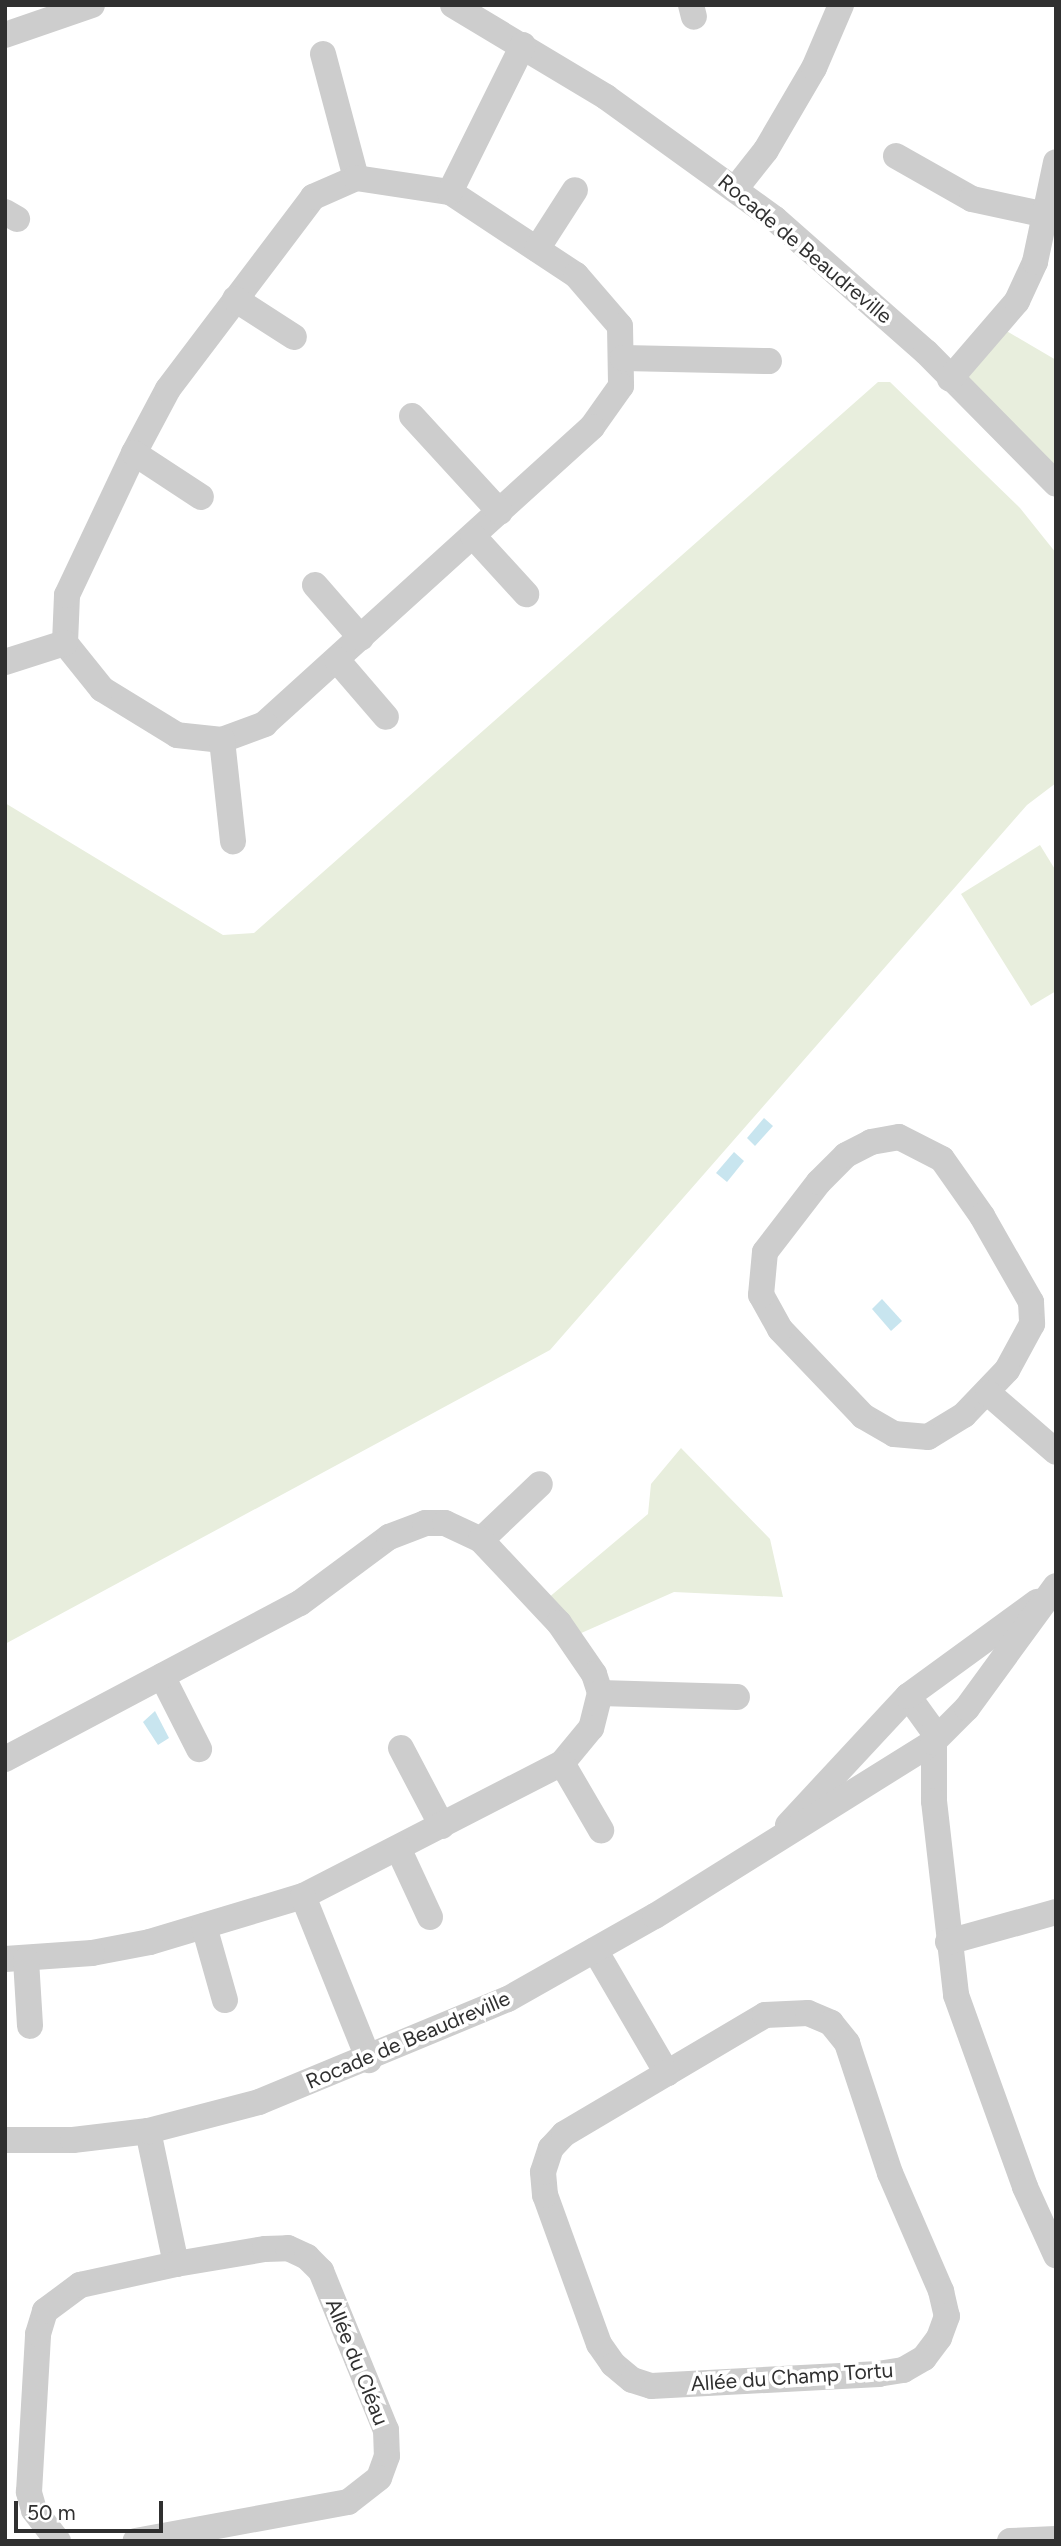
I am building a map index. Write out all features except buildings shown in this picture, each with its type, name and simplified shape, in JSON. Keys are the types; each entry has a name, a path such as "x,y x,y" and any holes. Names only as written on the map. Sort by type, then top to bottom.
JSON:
{"street":[{"path":"5,35 92,5"},
{"name":"Rocade de Beaudreville","path":"453,5 523,45 736,188 839,274 1056,484"},
{"path":"736,188 766,150 814,68 841,5"},
{"path":"450,191 523,45"},
{"path":"323,54 356,178"},
{"path":"896,156 972,199 1046,215"},
{"path":"950,379 1017,301 1035,262 1056,162"},
{"path":"356,178 450,191 576,275 620,326 623,358 621,386 592,427 265,724 222,740 177,735 102,689 65,643 67,595 134,453 168,389 313,197 356,178"},
{"path":"537,248 575,190"},
{"path":"235,299 294,337"},
{"path":"623,358 769,361"},
{"path":"412,416 500,512"},
{"path":"134,453 201,497"},
{"path":"473,536 526,594"},
{"path":"315,585 361,638"},
{"path":"5,662 65,643"},
{"path":"337,660 386,717"},
{"path":"222,740 233,841"},
{"path":"899,1137 942,1159 1023,1282 1031,1303 1032,1324 988,1393 947,1427 928,1437 894,1434 863,1416 769,1314 761,1295 765,1252 846,1154 871,1142 899,1137"},
{"path":"988,1393 1056,1452"},
{"path":"481,1540 540,1485"},
{"path":"5,1759 300,1603 406,1527 445,1523 481,1540 559,1623 594,1674 600,1693 591,1728 562,1763 303,1896 204,1926 92,1953 16,1959 30,2026"},
{"name":"Rocade de Beaudreville","path":"775,1839 908,1696 1052,1591"},
{"name":"Rocade de Beaudreville","path":"5,2140 73,2140 148,2131 259,2102 369,2060 508,1999 596,1950 933,1742 967,1708 1052,1591"},
{"path":"162,1676 199,1749"},
{"path":"600,1693 737,1697"},
{"path":"908,1696 934,1732 934,1801 956,1995 1025,2187 1056,2255"},
{"path":"401,1748 442,1826"},
{"path":"562,1763 601,1830"},
{"path":"888,1772 917,1783 934,1801"},
{"path":"398,1848 430,1917"},
{"path":"303,1896 369,2060"},
{"path":"948,1942 1056,1912"},
{"path":"204,1926 225,2000"},
{"path":"596,1950 667,2073"},
{"name":"Allée du Champ Tortu","path":"808,2013 831,2023 847,2043 890,2173 941,2291 947,2316 939,2338 924,2358 903,2370 879,2374 651,2386 632,2380 612,2364 599,2344 545,2195 543,2172 551,2148 564,2134 667,2073 765,2015 808,2013"},
{"path":"148,2131 176,2264"},
{"name":"Allée du Cléau","path":"58,2541 34,2510 29,2492 38,2334 45,2311 80,2285 176,2264 265,2249 288,2248 307,2257 321,2271 386,2430 387,2456 379,2478 348,2502 136,2541"},
{"path":"1010,2541 1056,2539"}],"green space":[{"path":"998,326 1056,360 1056,499 950,379"},
{"path":"878,382 890,382 1020,508 1056,553 1056,783 1027,805 550,1350 5,1644 5,803 223,935 254,933"},
{"path":"1040,845 1056,871 1056,991 1031,1006 961,894"},
{"path":"681,1448 770,1539 783,1597 674,1592 570,1638 541,1604 648,1514 651,1484"}],"water":[{"path":"764,1118 773,1126 755,1146 747,1138"},
{"path":"734,1152 744,1161 727,1182 716,1173"},
{"path":"882,1299 902,1321 891,1331 872,1309"},
{"path":"155,1711 169,1738 158,1745 143,1722"}]}
